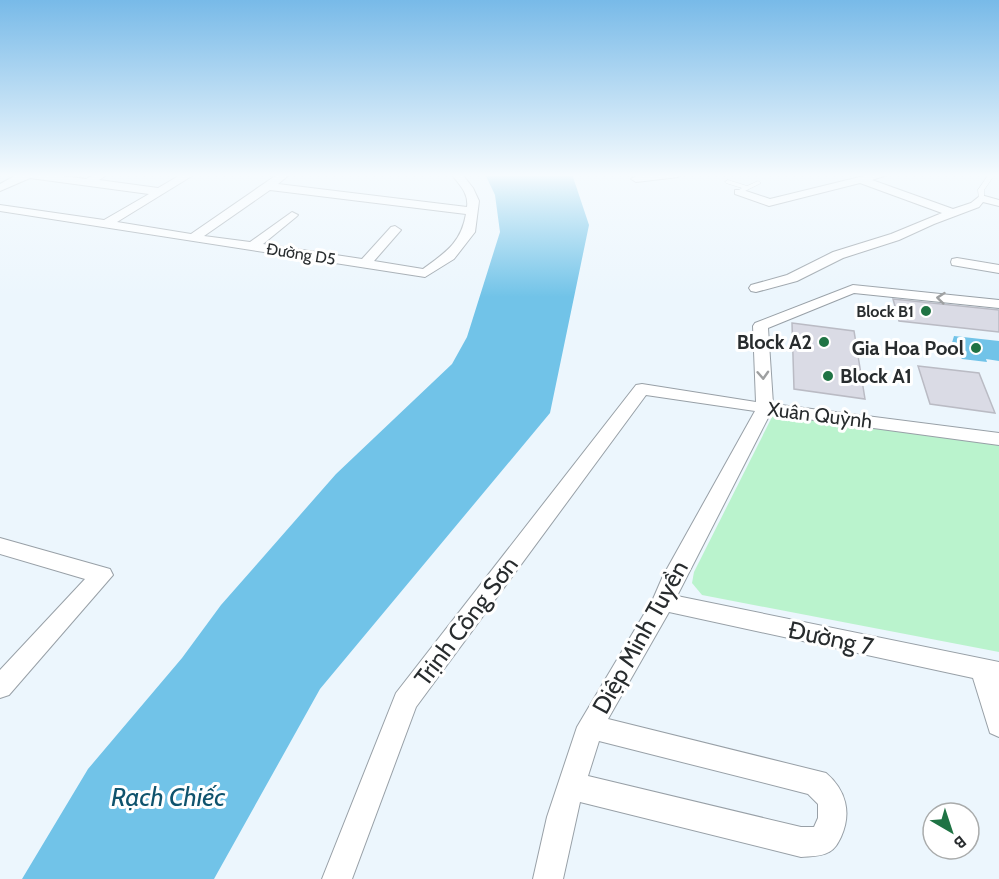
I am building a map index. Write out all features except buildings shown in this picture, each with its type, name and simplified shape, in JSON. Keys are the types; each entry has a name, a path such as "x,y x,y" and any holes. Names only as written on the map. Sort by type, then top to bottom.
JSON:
{"street":[{"name":"Đường D5","path":"47,215 425,273 449,256 469,232 471,215"},
{"path":"106,224 121,215"},
{"path":"193,238 226,215"},
{"path":"252,247 292,215"},
{"path":"756,288 792,278 838,255 895,237 947,215"},
{"path":"365,264 394,230"},
{"path":"957,262 999,269"},
{"path":"765,408 760,326 853,289 999,304"},
{"name":"Xuân Quỳnh","path":"642,389 999,439"},
{"name":"Trịnh Công Sơn","path":"337,879 405,701 642,389"},
{"name":"Diệp Minh Tuyền","path":"548,879 561,817 590,727 663,602 765,408"},
{"path":"0,546 102,575 0,687"},
{"name":"Đường 7","path":"663,602 991,671"},
{"path":"991,671 999,725"},
{"path":"571,786 801,842 821,841 831,828 833,804 830,795 816,782 590,727"}],"green space":[{"path":"783,412 999,442 999,652 702,595 692,583 694,572 773,415"}],"water":[{"name":"Rạch Chiếc","path":"498,215 586,215 589,225 550,413 320,689 214,879 22,879 88,769 182,658 221,605 336,474 452,364 467,337 500,232"},
{"name":"Gia Hoa Pool","path":"954,336 999,341 999,361 962,359 951,346"}],"place":[{"name":"Block B1","path":"926,311"},
{"name":"Block A2","path":"824,342"},
{"name":"Gia Hoa Pool","path":"976,348"},
{"name":"Block A1","path":"828,376"}]}
